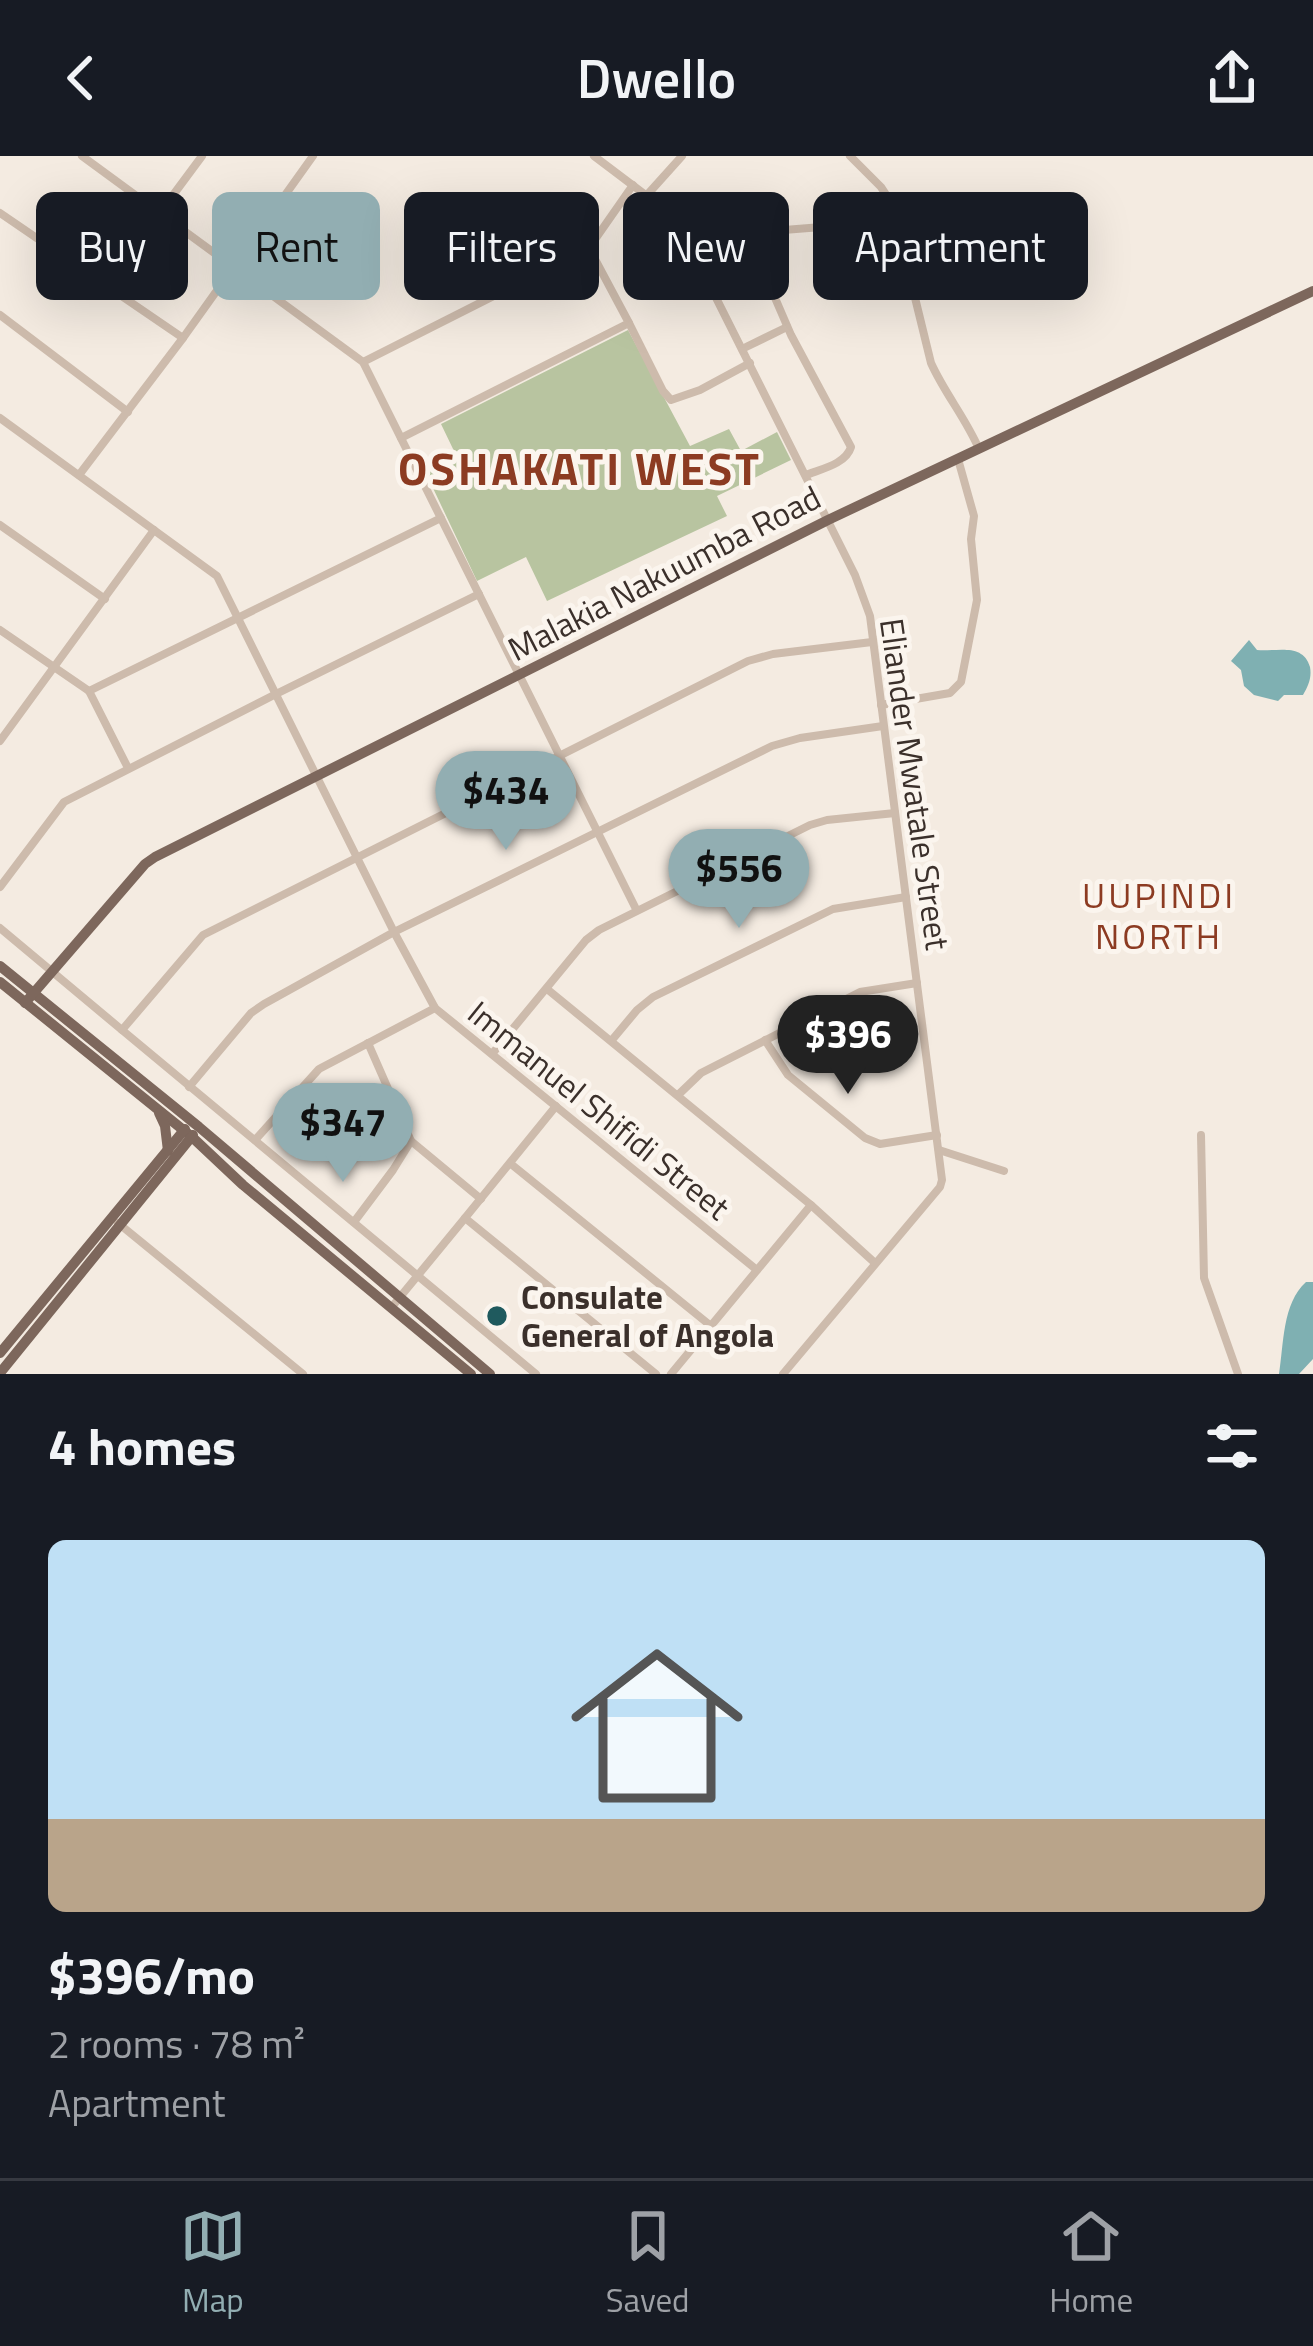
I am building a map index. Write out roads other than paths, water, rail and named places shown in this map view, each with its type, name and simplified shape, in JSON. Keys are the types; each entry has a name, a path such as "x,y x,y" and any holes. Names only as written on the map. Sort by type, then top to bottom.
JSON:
{"main road":[{"name":"Malakia Nakuumba Road","path":"30,999 150,860 828,520 1313,292"},
{"path":"0,966 30,999 158,1109 192,1129 212,1156 490,1374"},
{"path":"0,982 30,999 192,1129 471,1374"},
{"path":"158,1109 171,1155"},
{"path":"0,1373 192,1129"},
{"path":"171,1155 212,1156"},
{"path":"0,1353 117,1222"}],"street":[{"path":"82,156 96,160 133,192"},
{"path":"175,192 202,156"},
{"path":"287,192 313,156"},
{"name":"Eliander Mwatale Street","path":"594,156 643,192"},
{"path":"650,192 682,156"},
{"path":"850,156 885,192"},
{"path":"599,235 633,185"},
{"path":"0,213 183,338"},
{"path":"599,265 671,400 749,363"},
{"path":"79,476 212,296"},
{"path":"278,300 363,362 636,909"},
{"path":"363,362 486,300"},
{"name":"Eliander Mwatale Street","path":"717,300 867,603 942,1180 783,1374"},
{"path":"775,300 851,447 840,461 806,476"},
{"path":"916,300 931,363 979,449"},
{"path":"0,315 128,412"},
{"path":"401,439 629,322"},
{"path":"742,350 787,327"},
{"name":"Immanuel Shifidi Street","path":"0,418 217,576 435,1008 757,1270"},
{"path":"880,705 950,694 961,682 977,600 971,539 974,516 958,459"},
{"path":"88,691 441,518"},
{"path":"0,525 105,599"},
{"path":"0,740 154,530"},
{"path":"0,887 59,806 479,594"},
{"path":"0,630 88,691 128,768"},
{"path":"122,1030 196,940 356,856 761,656 872,642"},
{"path":"189,1087 256,1008 394,932 784,741 883,726"},
{"path":"492,1054 592,934 810,825 896,813"},
{"path":"612,1040 652,997 842,906 906,897"},
{"path":"0,928 536,1374"},
{"path":"678,1095 701,1073 860,992 917,983"},
{"path":"548,989 875,1263"},
{"path":"255,1140 313,1074 435,1008"},
{"path":"765,1040 788,1075 872,1142 937,1135"},
{"path":"368,1043 411,1142 481,1199"},
{"path":"395,1303 556,1106"},
{"path":"1202,1135 1204,1278 1238,1374"},
{"path":"353,1222 411,1142"},
{"path":"939,1150 1004,1171"},
{"path":"511,1164 711,1326"},
{"path":"671,1374 811,1205"},
{"path":"465,1218 656,1374"},
{"path":"117,1222 303,1374"}],"water":[{"path":"1249,640 1257,650 1295,651 1306,659 1310,675 1303,695 1284,695 1278,701 1254,695 1244,686 1241,670 1231,661"},
{"path":"1306,1282 1313,1282 1313,1359 1299,1374 1279,1374 1288,1313"}],"place":[{"name":"Consulate General of Angola","path":"497,1316"}],"district":[{"name":"OSHAKATI WEST","path":"580,469"},
{"name":"UUPINDI NORTH","path":"1159,916"}]}
